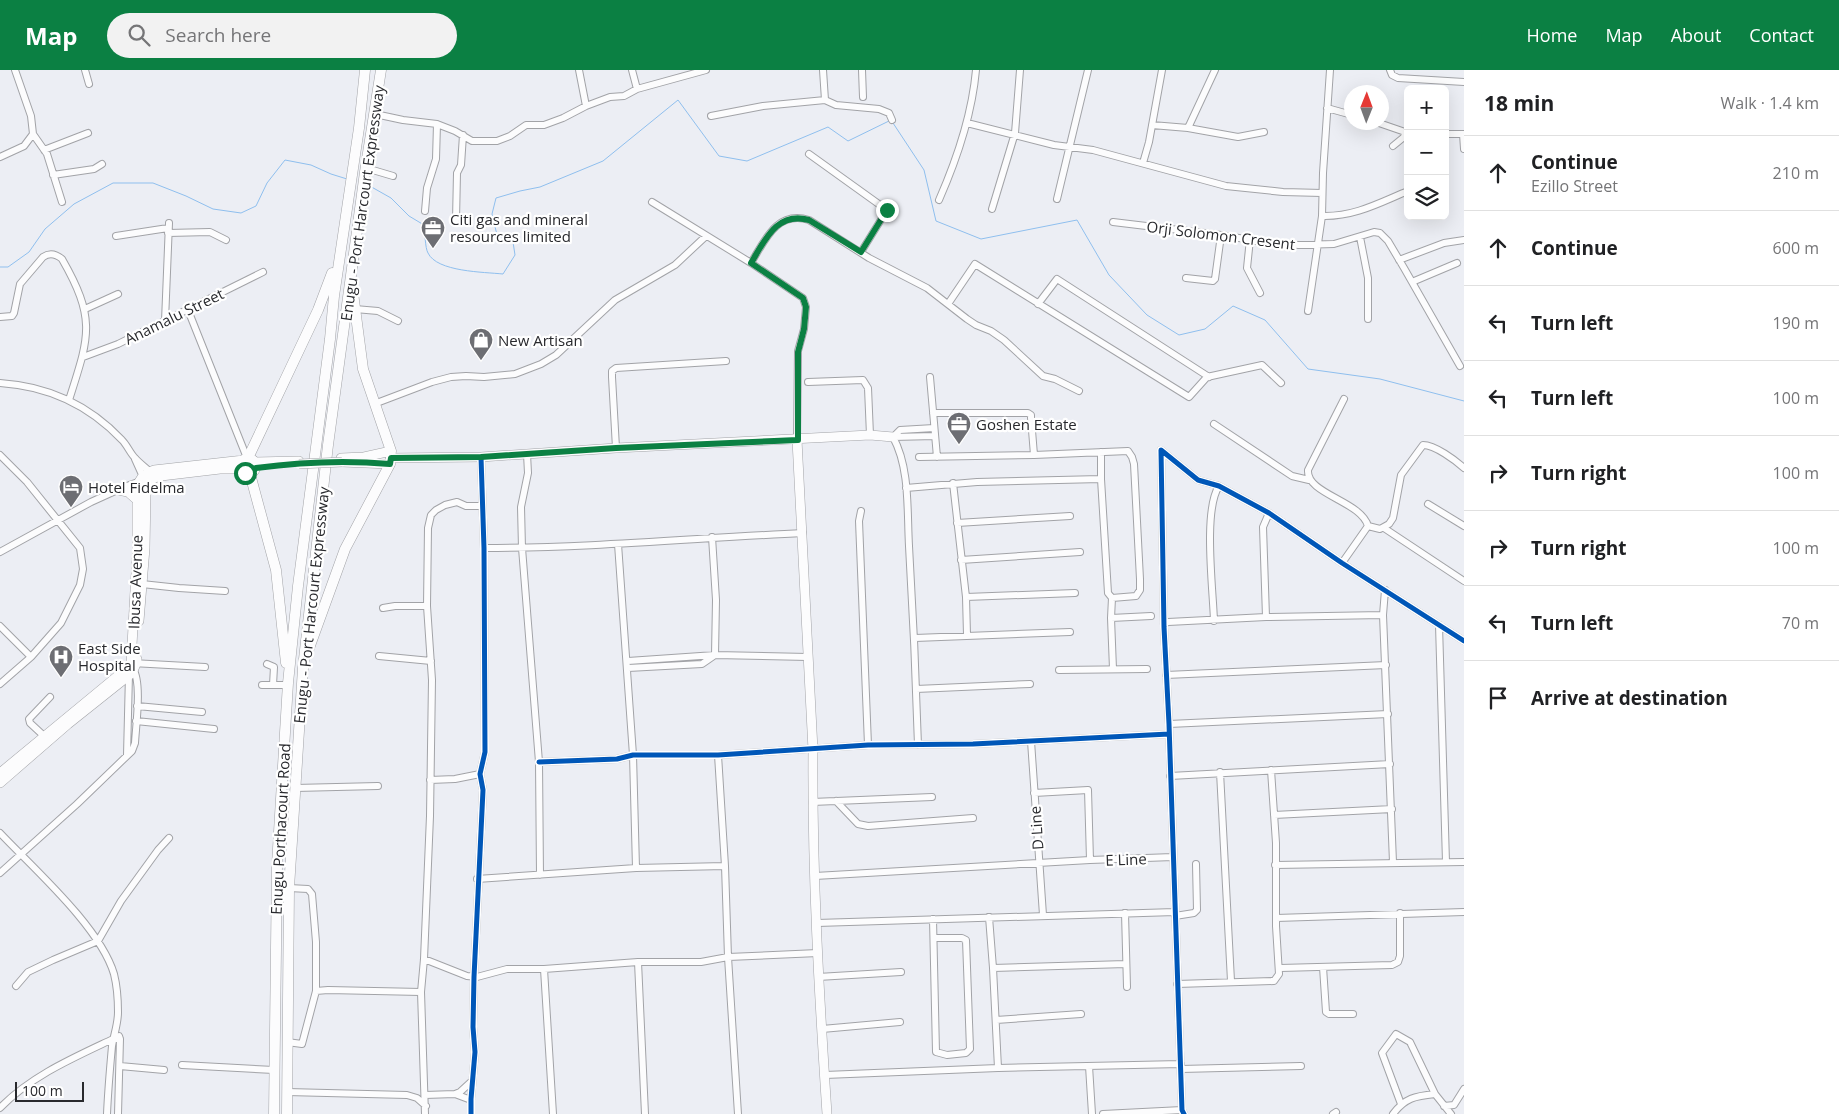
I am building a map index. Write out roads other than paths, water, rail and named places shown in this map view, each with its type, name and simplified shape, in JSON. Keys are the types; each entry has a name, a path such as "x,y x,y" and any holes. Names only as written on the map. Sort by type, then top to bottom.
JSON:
{"highway":[{"name":"Enugu Porthacourt Road","path":"274,1114 277,865 288,684 298,586 340,248 365,70"},
{"name":"Enugu - Port Harcourt Expressway","path":"287,1114 289,888 302,668 326,462 365,170 381,70"},
{"path":"288,684 276,570 249,464 328,287 340,248"},
{"path":"302,668 345,549 391,458 363,369 351,277"}],"main road":[{"path":"147,479 249,464 391,458 481,457 870,435 893,437"},
{"path":"798,440 813,750 812,802 818,978 827,1114"},
{"name":"Ibusa Avenue","path":"131,668 137,555 136,500 147,479"},
{"name":"Ibusa Avenue","path":"131,668 142,584 147,479"},
{"path":"118,490 130,494 136,500"},
{"path":"0,773 37,747 44,736 131,668"},
{"path":"0,783 37,747 131,668"}],"street":[{"path":"15,70 31,116 33,134 44,150 62,202"},
{"path":"85,70 88,84"},
{"path":"579,70 586,106"},
{"path":"632,70 637,89"},
{"path":"374,114 437,124 469,140 488,142 503,140 526,125 544,124 563,118 586,106 610,97 624,96 637,89 706,70"},
{"path":"823,70 825,100"},
{"path":"862,70 863,98"},
{"path":"939,200 951,173 967,123 976,70"},
{"path":"992,209 1015,134 1020,70"},
{"path":"1057,199 1088,70"},
{"path":"1143,163 1162,70"},
{"path":"1188,128 1215,70"},
{"path":"1308,311 1322,216 1330,70"},
{"path":"1390,70 1392,75 1398,78 1464,82"},
{"path":"711,116 763,106 825,100 836,105 879,109 889,113 892,120"},
{"path":"1328,108 1344,113"},
{"path":"967,123 1054,145 1093,150 1226,186 1283,192 1322,193"},
{"path":"425,211 427,188 436,159 437,124"},
{"path":"1152,125 1188,128 1238,137 1264,132"},
{"path":"1389,127 1404,132"},
{"path":"0,157 24,146 33,134"},
{"path":"44,150 88,134"},
{"path":"1449,134 1463,134 1464,149"},
{"path":"456,220 457,173 461,165 463,136"},
{"path":"1393,146 1404,137"},
{"path":"809,154 887,210 861,252"},
{"path":"53,175 94,169 102,164"},
{"path":"365,170 393,176"},
{"path":"1322,216 1340,216 1356,212 1404,193"},
{"path":"652,202 751,263 803,298 806,307 804,329 798,352 798,440"},
{"path":"751,263 776,226 786,219 800,218 809,220 861,252 927,288 976,325 991,331 1004,340 1043,376 1055,379 1078,391"},
{"name":"Orji Solomon Cresent","path":"1113,222 1221,235 1275,244 1299,245 1334,244 1374,232 1380,232 1388,241 1460,366"},
{"path":"166,321 168,228"},
{"path":"116,236 168,228 210,232 226,240"},
{"path":"1186,278 1213,281 1215,279 1221,235"},
{"path":"374,404 450,377 484,377 515,374 541,364 556,355 615,300 675,266 706,236"},
{"path":"1360,237 1368,278 1368,319"},
{"path":"1250,239 1247,268 1260,293"},
{"path":"1399,260 1444,243 1464,240"},
{"path":"0,317 8,317 14,313 20,284 42,257 47,254 57,255 62,259 76,283 85,309 87,333 83,357 69,400"},
{"path":"1412,282 1456,263"},
{"path":"948,304 975,264 1189,397 1209,377 1262,365 1281,384"},
{"name":"Anamalu Street","path":"83,357 118,344 263,272"},
{"path":"1038,304 1057,279 1209,377"},
{"path":"85,309 118,294"},
{"path":"355,309 378,311 398,321"},
{"path":"188,310 249,464"},
{"path":"616,448 612,371 616,368 726,361"},
{"path":"930,377 937,457"},
{"path":"808,382 863,380 868,388 870,435"},
{"path":"0,383 40,389 69,400 98,419 128,446 147,479 118,490 0,552"},
{"path":"1310,480 1308,470 1344,400"},
{"path":"933,413 1028,413 1032,418 1034,455"},
{"path":"1214,424 1292,476 1310,480 1346,503 1364,517 1368,526 1377,529 1384,528 1393,518 1401,474 1423,445 1434,448 1464,468"},
{"path":"893,437 900,430 934,428"},
{"path":"893,437 935,436"},
{"path":"893,437 900,450 906,488 915,638 918,745"},
{"path":"1103,1114 1183,1112 1164,624 1161,450 1198,480 1219,486 1270,513 1342,563 1464,641"},
{"path":"919,458 1128,451 1134,464 1140,590 1136,596 1112,598"},
{"path":"1101,452 1100,479 1107,589 1109,596 1112,598 1110,618 1113,669"},
{"path":"526,454 528,473 521,507 522,548 539,762 540,875"},
{"path":"0,456 27,482 80,548 83,563 82,578 61,623 31,657 0,684"},
{"path":"471,1114 475,1052 472,1027 483,790 480,774 485,752 484,548 481,506 481,457"},
{"path":"906,488 953,483 1100,479"},
{"path":"953,483 966,597 967,635"},
{"path":"1214,620 1211,525 1214,493 1219,486"},
{"path":"426,1114 421,992 424,960 430,780 431,661 427,606 428,528 431,515 440,507 454,502 466,506 481,506"},
{"path":"1428,504 1464,526"},
{"path":"861,511 859,520 868,745"},
{"path":"1266,617 1263,527 1270,513"},
{"path":"957,523 1070,516"},
{"path":"1342,563 1368,526"},
{"path":"1384,528 1464,581"},
{"path":"484,548 618,544 803,533"},
{"path":"712,537 716,600 715,655"},
{"path":"618,544 634,755 636,868"},
{"path":"961,560 1080,552"},
{"path":"142,584 225,591"},
{"path":"1385,590 1383,615 1393,862"},
{"path":"966,597 1075,593"},
{"path":"383,608 427,606"},
{"path":"1164,624 1168,622 1266,617 1383,615"},
{"path":"1110,618 1151,616"},
{"path":"1439,625 1446,862"},
{"path":"0,626 31,657"},
{"path":"915,638 1070,632"},
{"path":"628,664 715,655 808,657"},
{"path":"379,656 431,661"},
{"path":"267,664 274,667 273,685"},
{"path":"1166,675 1386,665"},
{"path":"131,668 206,667"},
{"name":"Ibusa Avenue","path":"0,873 77,804 134,748 137,679 131,668"},
{"name":"Ibusa Avenue","path":"127,755 131,668"},
{"path":"1060,670 1147,668"},
{"path":"262,685 288,684"},
{"path":"916,689 1030,684"},
{"path":"44,736 29,719 50,697"},
{"path":"137,706 202,712"},
{"path":"1169,724 1388,714"},
{"path":"136,721 214,729"},
{"path":"539,762 617,759 634,755 718,755 868,745 1031,741 1169,734"},
{"name":"D Line","path":"1031,741 1043,916"},
{"path":"718,755 738,1114"},
{"path":"1170,776 1390,764"},
{"path":"1177,984 1274,980 1279,974 1271,770"},
{"path":"1220,772 1231,981"},
{"path":"430,780 455,779 480,774"},
{"path":"294,788 378,786"},
{"name":"E Line","path":"1034,793 1088,790 1090,860 1173,857"},
{"path":"812,802 932,797"},
{"path":"836,801 858,824 868,826 973,818"},
{"path":"1274,815 1392,808"},
{"path":"0,833 71,907 98,941 114,974 118,1011 117,1039 120,1066 118,1114"},
{"path":"16,986 28,972 98,941 121,901 169,838"},
{"path":"815,876 1090,860"},
{"path":"1275,865 1464,862"},
{"path":"817,923 1194,912 1197,910 1196,864"},
{"path":"478,879 636,868 725,866"},
{"path":"287,1042 302,1044 316,991 316,942 312,894 308,889 289,888"},
{"path":"1276,918 1464,912"},
{"path":"1125,913 1127,987"},
{"path":"1280,968 1392,965 1398,962 1400,956 1400,913"},
{"path":"989,917 998,1068"},
{"path":"933,919 936,1052 948,1055 966,1053 970,1049 966,940 962,938 934,938"},
{"path":"424,960 454,972 474,977 485,976 507,969 544,969 638,962 701,962 728,957 818,953"},
{"path":"638,962 645,1114"},
{"path":"993,968 1126,964"},
{"path":"1323,967 1326,1012 1329,1014 1353,1014"},
{"path":"544,969 553,1114"},
{"path":"818,978 901,972"},
{"path":"316,991 421,992"},
{"path":"996,1020 1081,1014"},
{"path":"822,1029 900,1022"},
{"path":"1401,1104 1382,1053 1396,1034 1410,1042 1434,1094 1451,1114"},
{"path":"2,1104 37,1078 66,1061 117,1039"},
{"path":"108,1114 109,1076 117,1039"},
{"path":"182,1065 274,1070"},
{"path":"120,1066 164,1070"},
{"path":"825,1075 1088,1066 1301,1066"},
{"path":"1088,1066 1092,1114"},
{"path":"425,1095 455,1094 472,1081"},
{"path":"1444,1106 1454,1105 1464,1090"},
{"path":"287,1092 407,1094 417,1098 426,1106"},
{"path":"455,1094 471,1100"},
{"path":"1393,1114 1401,1104 1418,1096 1434,1094"}],"waterway":[{"path":"368,185 391,198 409,216 424,225 427,251 433,259 441,264 462,270 503,274 515,255 513,242 497,235 492,214 496,198 540,187 603,161 678,100 719,156 747,161 828,127 848,141 889,121"},
{"path":"893,123 924,170 936,221 981,239 1077,220 1109,275 1147,315 1179,335 1205,329 1233,306 1265,320 1308,369 1380,379 1464,401"},
{"path":"0,267 8,267 29,252 45,229 74,204 113,183 153,183 213,209 241,213 256,206 267,183 285,160 311,165 347,179"}],"place":[{"name":"Citi gas and mineral resources limited","path":"433,249"},
{"name":"New Artisan","path":"481,361"},
{"name":"Goshen Estate","path":"959,445"},
{"name":"Hotel Fidelma","path":"71,508"},
{"name":"East Side Hospital","path":"61,678"}]}
